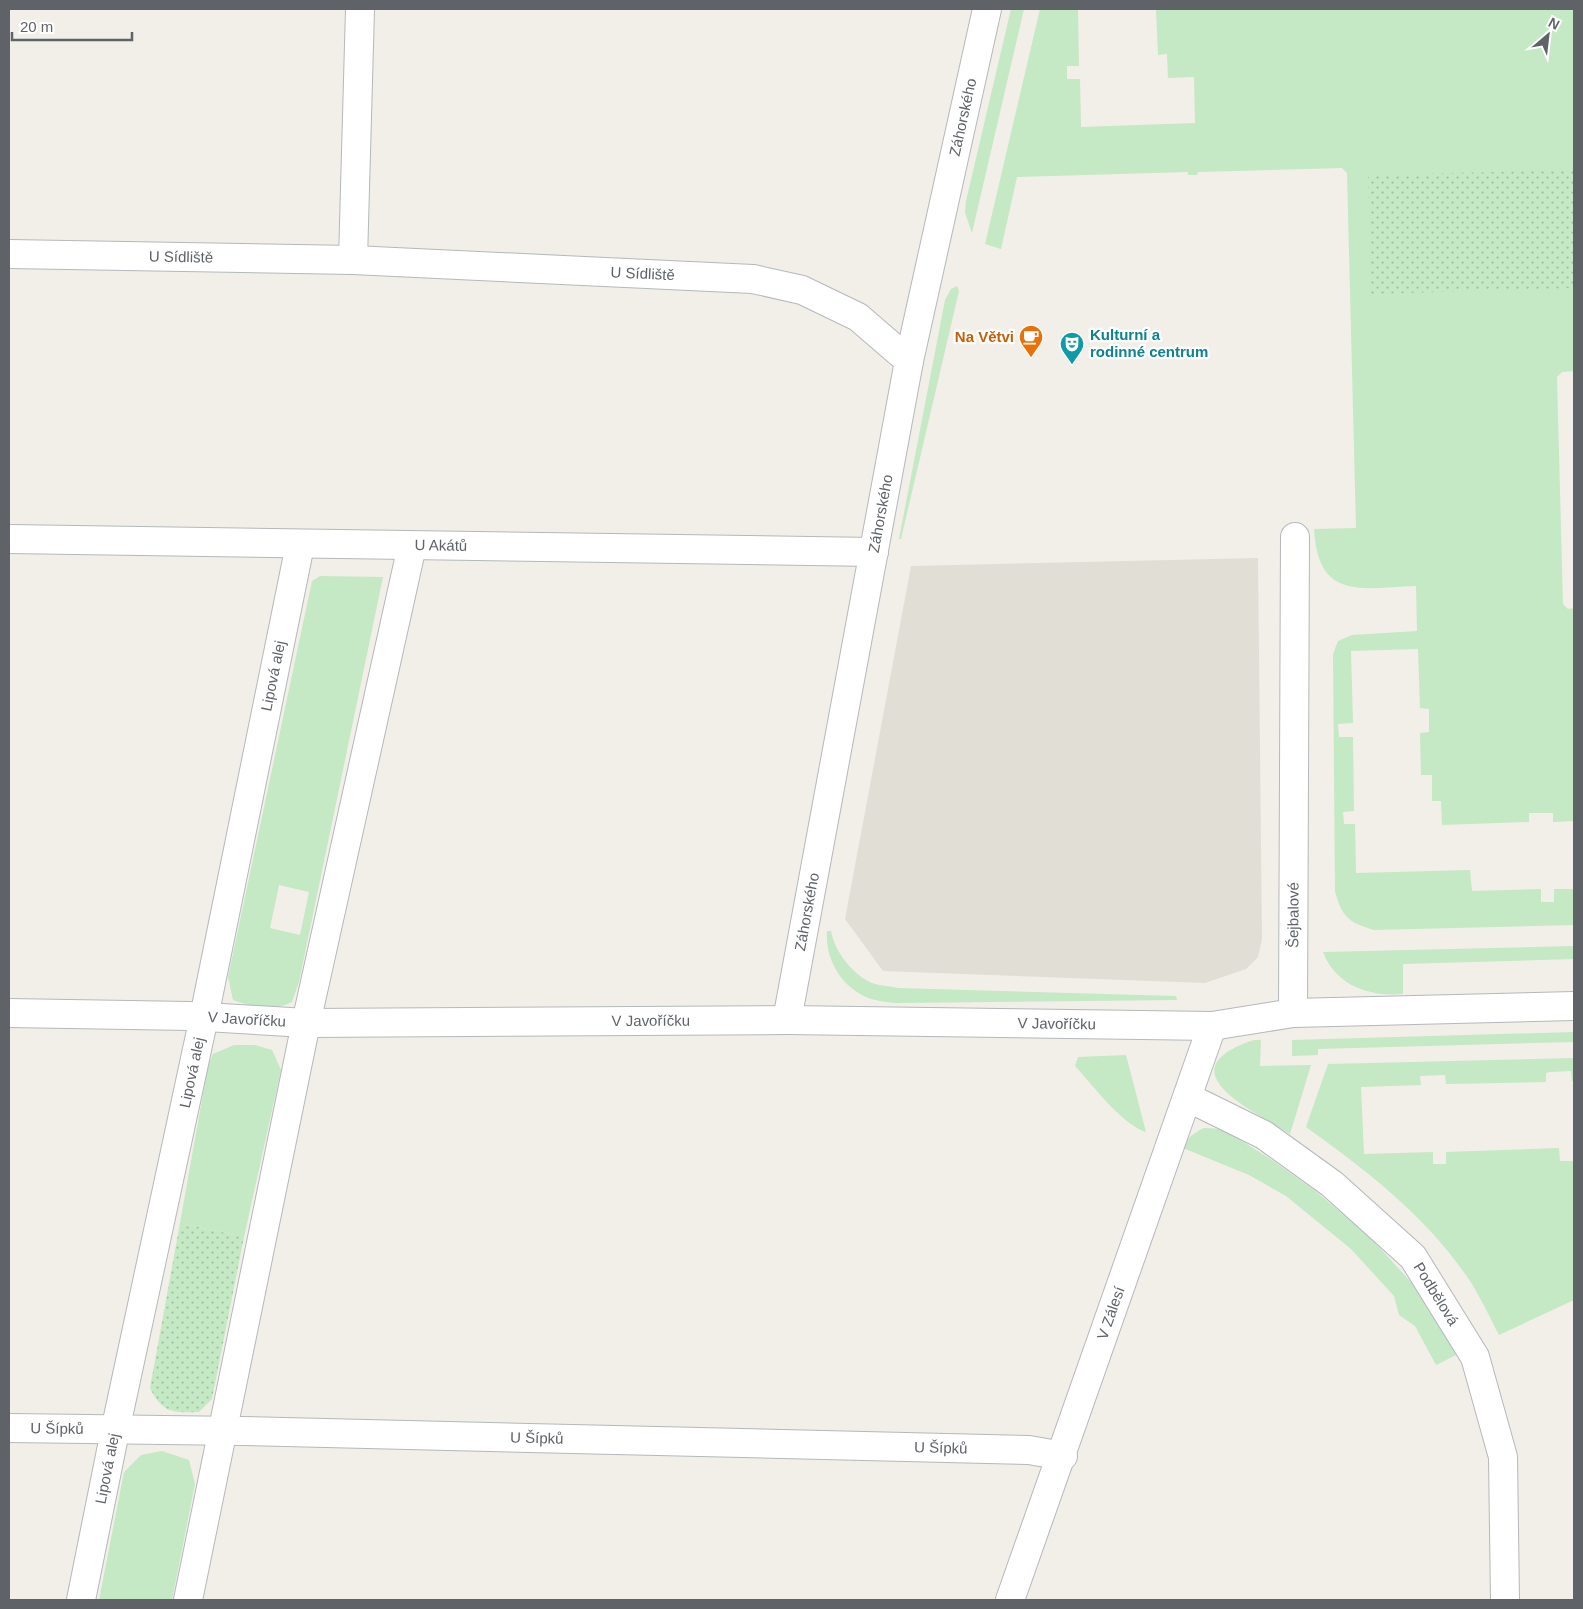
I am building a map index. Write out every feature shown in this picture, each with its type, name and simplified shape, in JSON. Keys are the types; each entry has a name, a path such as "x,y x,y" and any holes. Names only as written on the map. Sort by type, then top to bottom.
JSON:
{"street":[{"path":"353,260 360,9"},
{"name":"Záhorského","path":"787,1020 909,361 987,9"},
{"name":"U Sídliště","path":"9,254 353,260 753,279 802,290 858,316 909,361"},
{"name":"Šejbalové","path":"1293,1013 1295,537"},
{"name":"U Akátů","path":"9,539 874,552"},
{"name":"Lipová alej","path":"81,1600 114,1431 204,1017 300,544"},
{"path":"188,1600 306,1023 412,546"},
{"path":"1293,1013 1574,1006"},
{"name":"V Javoříčku","path":"9,1013 204,1017 306,1023 787,1020 1212,1026 1293,1013"},
{"name":"V Zálesí","path":"1010,1600 1063,1456 1189,1098 1212,1026"},
{"name":"Podbělová","path":"1189,1098 1264,1135 1332,1184 1413,1257 1475,1357 1497,1435 1503,1458 1505,1600"},
{"name":"U Šípků","path":"9,1428 114,1431 222,1430 1029,1450 1063,1456"}],"shaded area":[{"path":"1258,558 1262,940 1258,957 1246,969 1205,983 883,971 845,919 911,566"}],"green space":[{"path":"1011,9 1024,9 972,233 965,213 966,201"},
{"path":"1040,9 1078,9 1079,66 1067,66 1067,79 1080,79 1081,127 1195,123 1194,77 1168,78 1167,54 1158,55 1156,9 1574,9 1574,371 1562,372 1557,377 1563,604 1568,609 1574,608 1574,821 1553,822 1553,813 1529,813 1529,822 1442,825 1441,801 1432,801 1432,775 1421,775 1420,733 1429,732 1429,709 1420,708 1418,649 1351,651 1353,723 1338,724 1339,737 1353,737 1354,811 1343,812 1344,824 1355,824 1356,873 1470,870 1472,891 1541,889 1541,902 1554,902 1554,889 1574,889 1574,925 1374,930 1352,921 1340,907 1335,891 1333,654 1338,641 1352,635 1417,631 1416,586 1361,588 1346,585 1334,579 1324,569 1317,552 1314,529 1356,528 1347,173 1342,168 1198,172 1197,175 1188,175 1188,172 1017,177 1001,249 985,244"},
{"path":"1574,170 1574,288 1371,294 1368,175"},
{"path":"957,286 959,291 901,539 899,539 945,300 951,289"},
{"path":"320,576 383,577 299,982 292,1002 270,1008 248,1005 233,1000 228,977 312,581","holes":["279,885 309,892 300,935 270,928"]},
{"path":"827,931 831,931 836,947 853,970 867,981 878,985 898,988 1176,996 1177,1000 895,1003 871,999 852,988 837,972 829,952"},
{"path":"1574,946 1574,959 1403,964 1403,994 1378,993 1355,987 1336,973 1323,952"},
{"path":"1574,1032 1574,1042 1318,1049 1318,1055 1292,1056 1292,1040"},
{"path":"1254,1040 1261,1040 1260,1066 1311,1065 1290,1134 1238,1102 1224,1089 1215,1077 1216,1064 1228,1052"},
{"path":"234,1045 255,1045 272,1050 281,1070 244,1237 180,1223 208,1066 213,1054"},
{"path":"1126,1055 1146,1132 1137,1128 1117,1113 1075,1066 1078,1057"},
{"path":"1574,1058 1574,1081 1572,1081 1571,1071 1546,1073 1546,1082 1446,1084 1445,1075 1420,1076 1421,1085 1361,1087 1364,1154 1433,1152 1433,1164 1446,1164 1446,1152 1559,1148 1560,1161 1573,1161 1574,1148 1574,1300 1499,1335 1468,1278 1433,1234 1394,1195 1306,1127 1328,1064"},
{"path":"1204,1128 1223,1129 1275,1162 1314,1190 1368,1235 1421,1293 1445,1331 1456,1355 1436,1365 1415,1326 1399,1315 1394,1296 1351,1249 1286,1196 1249,1175 1183,1148 1191,1136"},
{"path":"180,1223 244,1237 212,1399 199,1412 169,1410 159,1402 150,1388"},
{"path":"162,1451 189,1460 195,1484 172,1600 99,1600 124,1472 141,1455"}],"place":[{"name":"Na Větvi","path":"1031,358"},
{"name":"Kulturní a rodinné centrum","path":"1072,365"}]}
